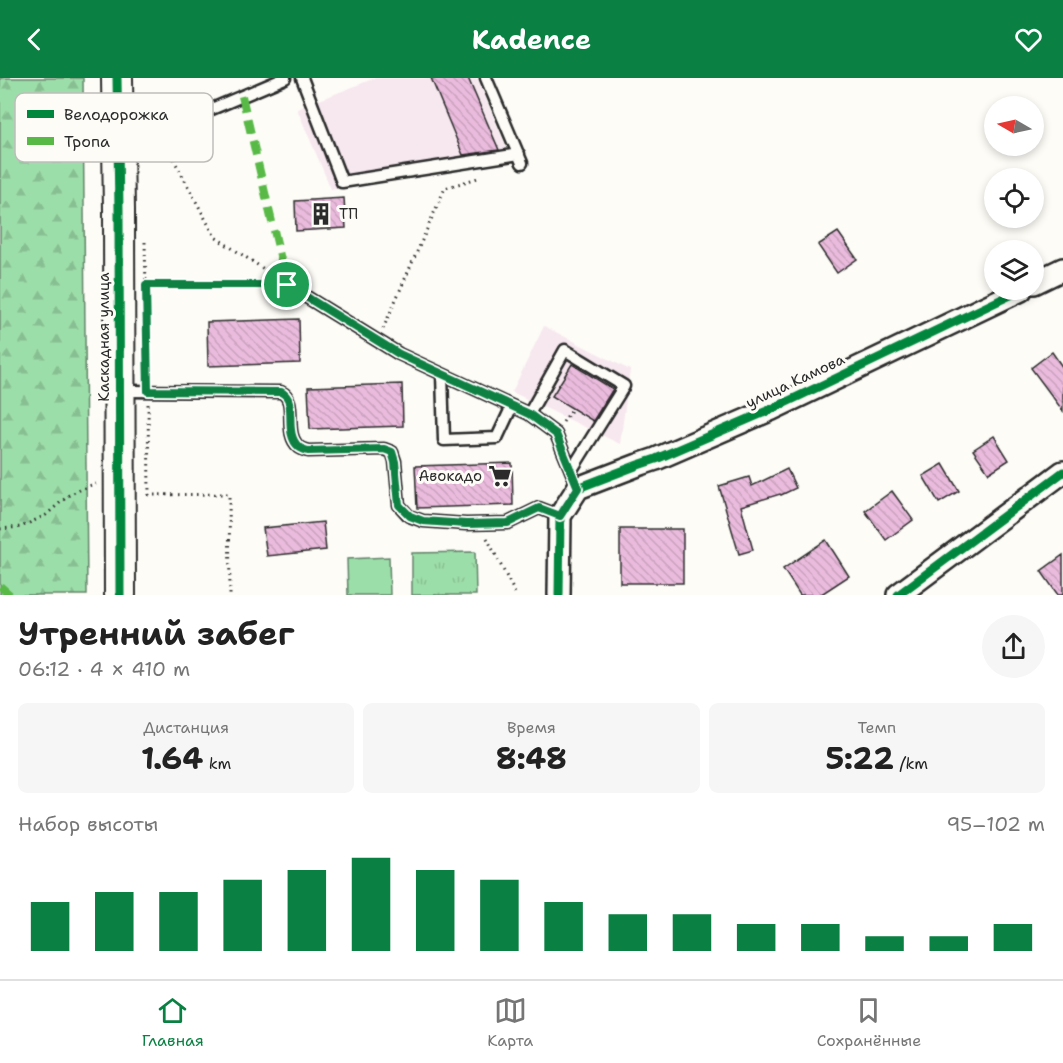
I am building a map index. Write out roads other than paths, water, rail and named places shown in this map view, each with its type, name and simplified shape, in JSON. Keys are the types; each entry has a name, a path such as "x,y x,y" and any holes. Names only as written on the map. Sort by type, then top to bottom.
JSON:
{"street":[{"name":"Каскадная улица","path":"117,78 117,93"},
{"name":"Каскадная улица","path":"119,162 134,391 120,595"},
{"path":"1044,278 1063,269"},
{"name":"улица Камова","path":"574,480 656,459 772,409 1000,300"},
{"path":"898,595 1063,472"},
{"path":"559,595 560,516 574,480"}],"lane":[{"path":"213,108 285,78"},
{"path":"302,78 342,182 521,158 486,78"},
{"path":"287,285 399,354 529,414 556,434 574,480"},
{"path":"529,414 565,350 624,386 574,480"},
{"path":"442,374 444,440 496,438 512,406"},
{"path":"134,391 281,392 286,394 289,399 291,436 298,447 308,451 384,449 392,452 399,505 410,516 423,521 508,523 539,508 560,516"}],"place":[{"name":"ТП","path":"321,214"},
{"name":"Авокадо","path":"500,476"}]}
